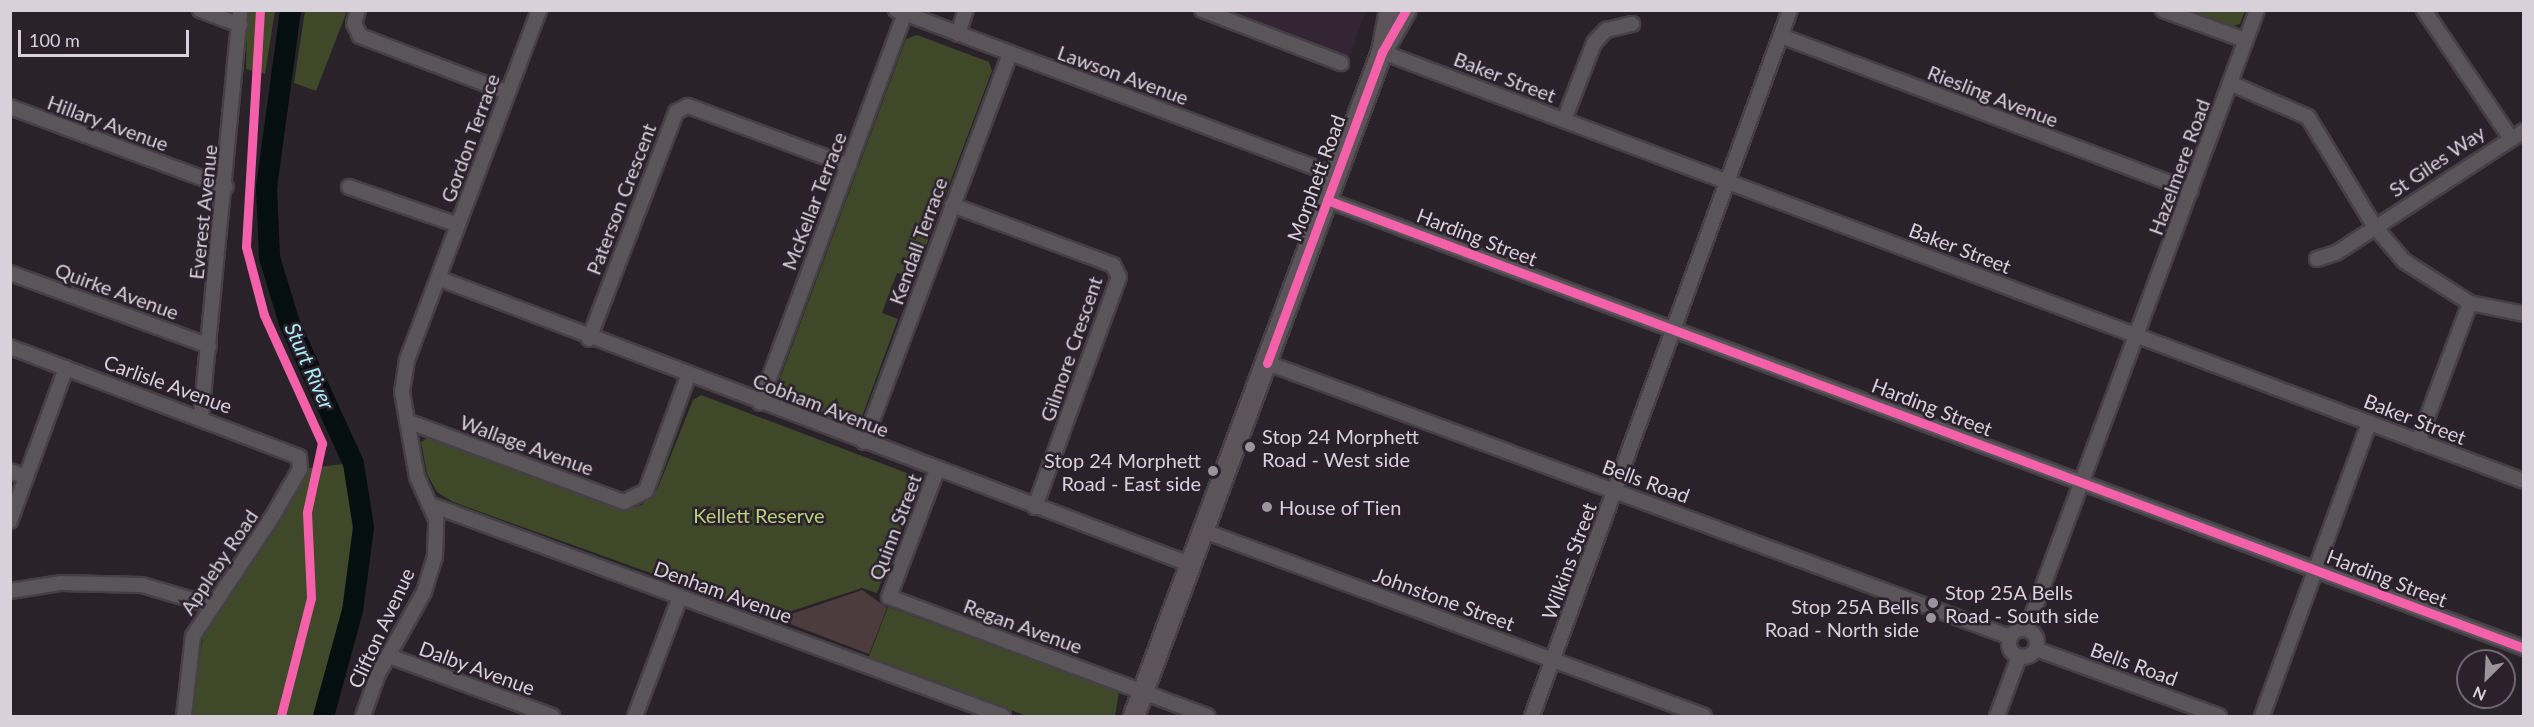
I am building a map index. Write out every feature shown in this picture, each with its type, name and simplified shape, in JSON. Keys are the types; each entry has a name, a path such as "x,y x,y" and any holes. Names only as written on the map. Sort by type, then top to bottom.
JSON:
{"main road":[{"name":"Morphett Road","path":"1134,717 1382,52 1390,10"},
{"name":"Morphett Road","path":"1382,52 1406,10"}],"street":[{"path":"200,10 240,25"},
{"name":"Everest Avenue","path":"201,417 226,187 240,10"},
{"path":"358,10 354,23 360,36 507,92"},
{"name":"Gordon Terrace","path":"438,279 539,10"},
{"path":"958,34 966,10"},
{"path":"1202,10 1341,63"},
{"name":"Wilkins Street","path":"1532,717 1677,331 1727,182 1791,10"},
{"path":"2163,10 2245,40"},
{"name":"Hazelmere Road","path":"2027,629 2191,191 2256,10"},
{"path":"2424,10 2510,137"},
{"name":"Lawson Avenue","path":"901,12 1337,176"},
{"name":"McKellar Terrace","path":"760,403 849,165 901,12"},
{"path":"1564,120 1594,43 1606,30 1632,24"},
{"name":"Riesling Avenue","path":"1781,36 2191,191"},
{"name":"Baker Street","path":"1382,52 2523,481"},
{"name":"Kendall Terrace","path":"864,442 1010,54"},
{"path":"2230,83 2308,117 2375,227 2404,261 2470,303 2523,314"},
{"name":"Paterson Crescent","path":"589,339 676,112 688,106 849,165"},
{"name":"Hillary Avenue","path":"10,107 226,187"},
{"name":"St Giles Way","path":"2318,259 2336,253 2510,137 2523,131"},
{"path":"349,187 458,225"},
{"name":"Harding Street","path":"1327,200 2523,648"},
{"name":"Gilmore Crescent","path":"952,205 1113,265 1119,277 1035,507"},
{"name":"Quirke Avenue","path":"10,273 209,346"},
{"name":"Cobham Avenue","path":"438,279 589,339 1192,565"},
{"name":"Clifton Avenue","path":"363,717 389,656 424,592 435,556 436,519 417,477 402,392 407,360 438,279"},
{"path":"2418,442 2470,303"},
{"name":"Carlisle Avenue","path":"10,347 291,449 299,457 300,469"},
{"name":"Bells Road","path":"1267,363 2010,638"},
{"path":"10,521 66,368"},
{"name":"Wallage Avenue","path":"407,421 624,502 635,500 645,492 688,376"},
{"path":"2262,717 2369,423"},
{"name":"Appleby Road","path":"184,717 193,636 210,605 300,469"},
{"name":"Quinn Street","path":"889,597 937,470"},
{"path":"10,471 26,477"},
{"name":"Denham Avenue","path":"429,504 680,597 966,710 1004,717"},
{"name":"Johnstone Street","path":"1204,531 1704,717"},
{"path":"10,591 61,583 142,585 210,605"},
{"path":"635,717 680,597"},
{"name":"Regan Avenue","path":"889,597 1207,717"},
{"path":"1997,717 2019,657 2036,649 2035,635 2027,629 2010,638 2012,652 2019,657"},
{"name":"Bells Road","path":"2036,649 2218,717"},
{"name":"Dalby Avenue","path":"389,656 552,717"}],"shaded area":[{"path":"1227,11 1366,11 1349,58"}],"green space":[{"path":"2245,10 2240,24 2231,27 2187,11"},
{"path":"247,11 275,11 265,74 246,69"},
{"path":"305,11 347,11 316,91 294,83"},
{"path":"917,35 989,62 992,71 914,278 897,273 882,313 898,319 861,419 851,423 780,397 776,389 906,39"},
{"name":"Kellett Reserve","path":"701,395 920,478 877,593 862,588 773,617 453,502 437,492 427,474 421,442 429,437 627,510 642,505 657,490 693,400"},
{"path":"353,463 363,527 352,610 323,716 187,716 210,605 300,469"},
{"path":"888,607 1119,692 1115,716 1027,716 868,659"}],"building":[{"path":"862,590 887,608 869,654 777,619"}],"waterway":[{"name":"Sturt River","path":"290,10 266,187 269,257 289,323 353,463 363,527 352,610 323,716"}],"cycle path":[{"path":"260,10 246,247 264,315 322,443 307,512 311,598 281,716"},
{"path":"1267,363 1382,52 1406,10"},
{"path":"1327,200 2524,648"}],"place":[{"name":"Stop 24 Morphett Road - West side","path":"1250,447"},
{"name":"Stop 24 Morphett Road - East side","path":"1213,471"},
{"name":"House of Tien","path":"1267,507"},
{"name":"Stop 25A Bells Road - South side","path":"1933,603"},
{"name":"Stop 25A Bells Road - North side","path":"1931,618"}]}
